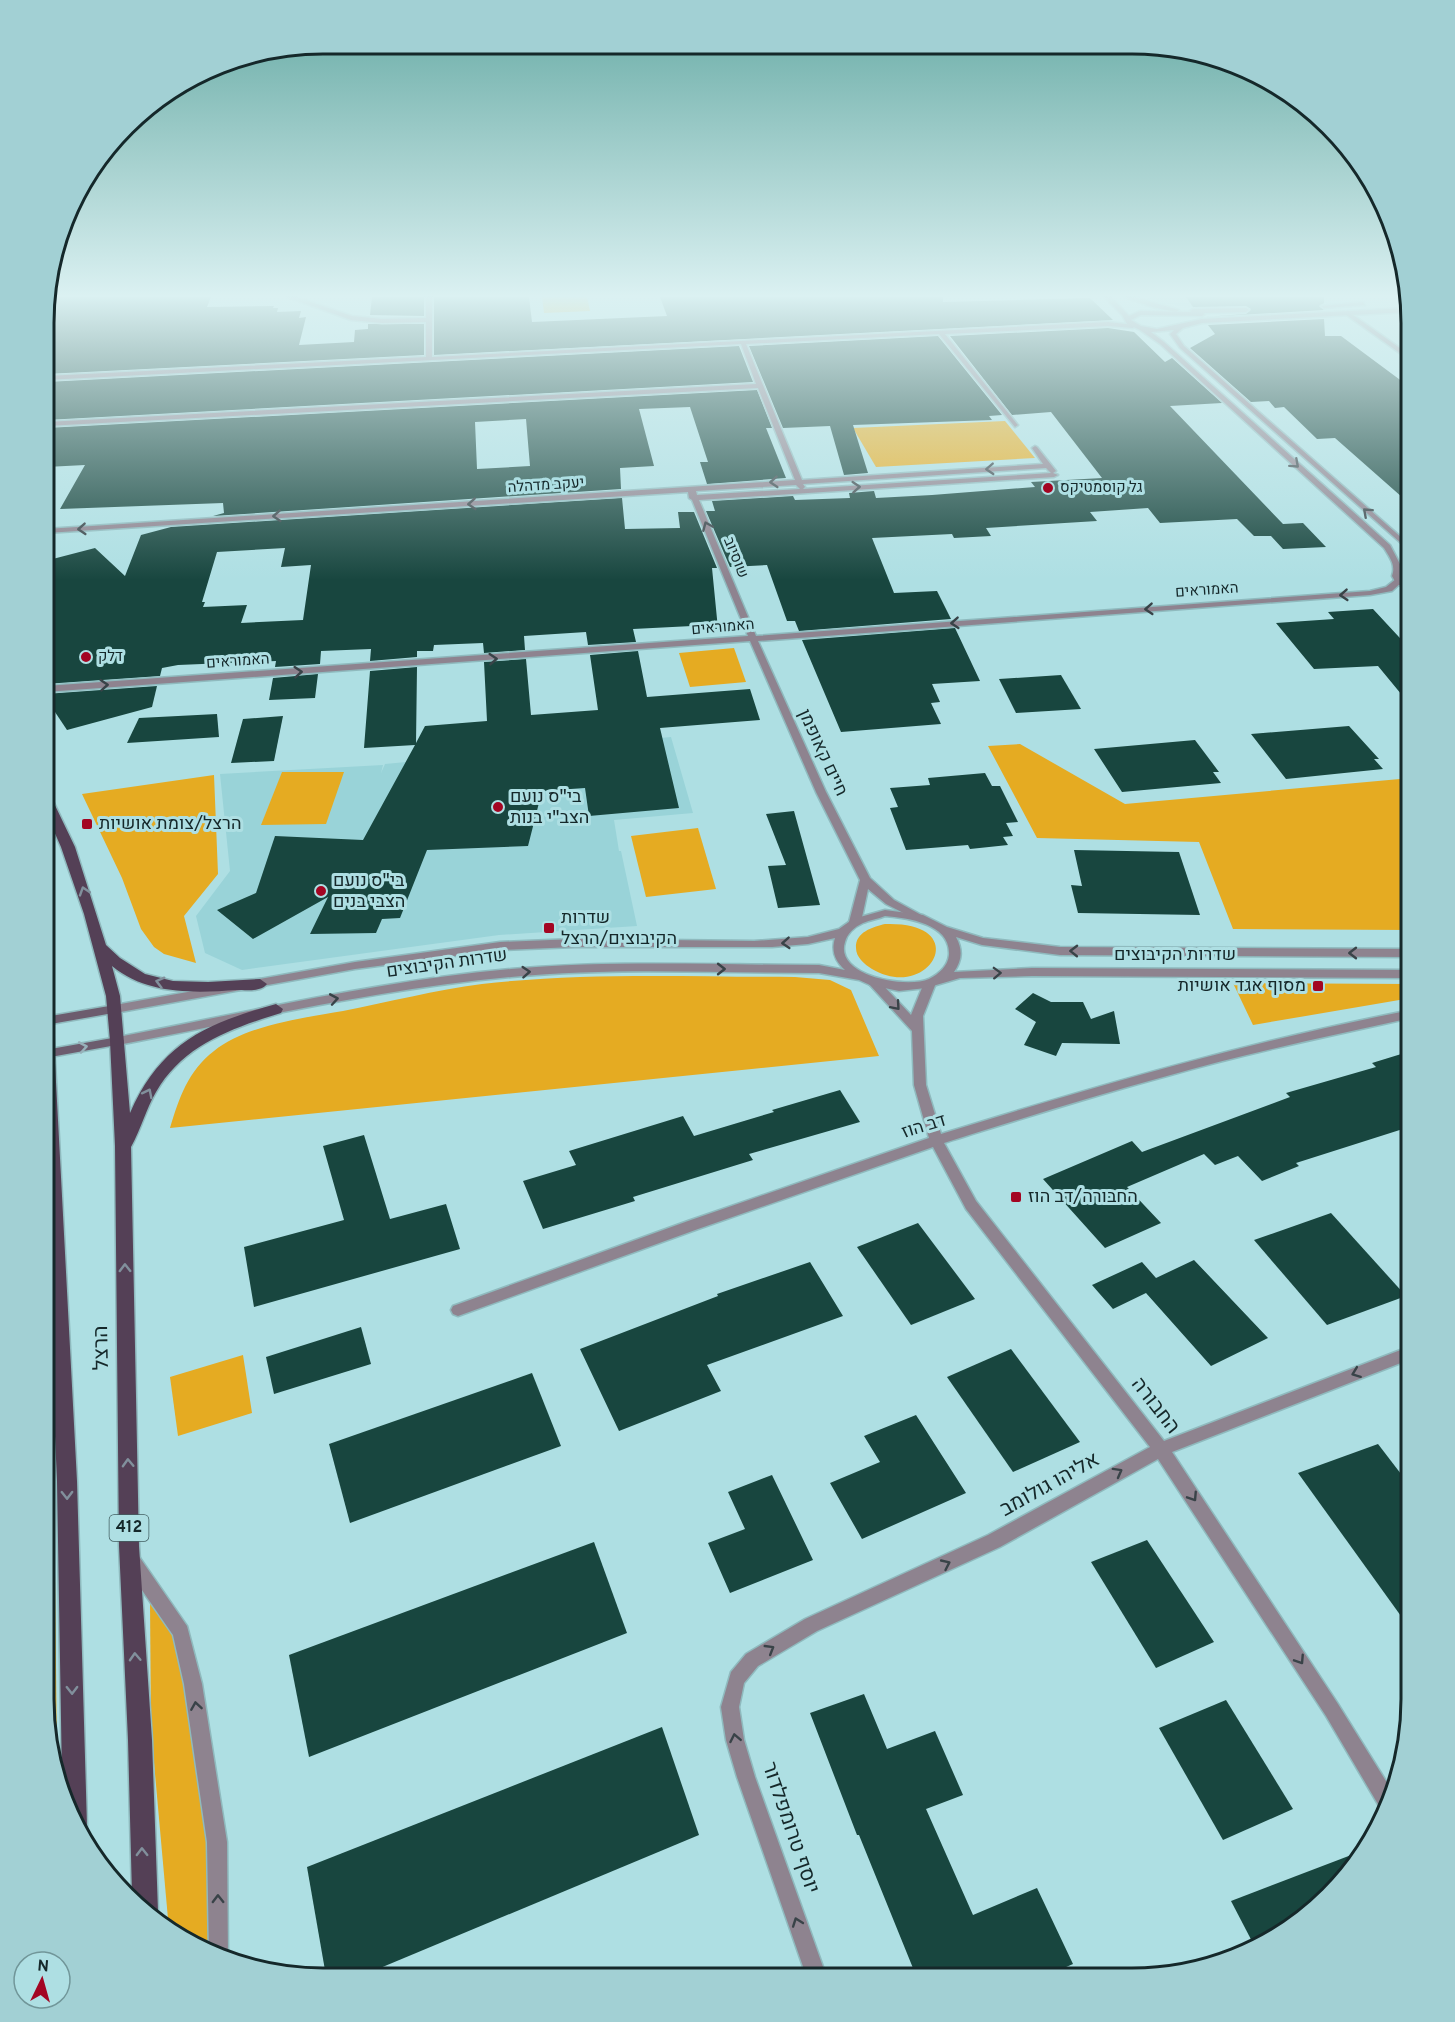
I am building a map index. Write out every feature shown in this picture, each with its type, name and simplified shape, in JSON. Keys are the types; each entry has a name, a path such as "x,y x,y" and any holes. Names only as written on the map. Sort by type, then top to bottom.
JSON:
{"main road":[{"name":"הרצל","path":"54,817 82,886 100,947 115,1009 118,1041 123,1146 130,1557 140,1740 145,1900"},
{"path":"100,947 126,969 162,983 193,987 260,984"},
{"path":"54,1021 115,1009"},
{"path":"123,1146 150,1088 174,1055 199,1037 216,1029 276,1009"},
{"name":"שדרות הקיבוצים","path":"54,1053 118,1041"},
{"path":"54,1290 67,1481 74,1801"}],"street":[{"path":"54,424 660,391"},
{"path":"763,391 803,490"},
{"path":"988,391 1015,425"},
{"path":"1215,391 1387,547 1396,561 1398,570 1396,576 1401,583"},
{"path":"1232,391 1401,541"},
{"name":"יעקב מדהלה","path":"54,530 692,493 803,490 1054,475 1035,448"},
{"name":"יעקב מדהלה","path":"692,493 799,480 1048,466"},
{"name":"שוסיוב","path":"692,493 753,639"},
{"name":"האמוראים","path":"54,688 1370,593 1389,589 1398,581"},
{"name":"חיים קאופמן","path":"753,639 821,792 865,880 890,902 919,917"},
{"path":"855,922 865,880"},
{"path":"885,913 919,917 942,929 955,946 956,956 952,966 935,981 913,987 875,984 858,976 846,966 839,955 838,943 843,932 855,922 885,913"},
{"name":"שדרות הקיבוצים","path":"942,929 993,944 1060,951 1401,953"},
{"name":"שדרות הקיבוצים","path":"115,1009 411,957 501,946 576,943 786,944 843,932"},
{"name":"שדרות הקיבוצים","path":"118,1041 276,1009 450,980 533,971 819,969 858,976"},
{"name":"שדרות הקיבוצים","path":"935,981 960,975 1032,972 1401,974"},
{"name":"החבורה","path":"935,981 917,1016 920,1085 937,1142 955,1178 977,1213 1161,1449 1332,1710 1383,1794"},
{"path":"875,984 916,1028"},
{"name":"דב הוז","path":"458,1310 870,1162 1132,1079 1320,1032 1401,1016"},
{"name":"אליהו גולומב","path":"733,1691 737,1678 752,1660 811,1625 994,1542 1161,1449 1401,1356"},
{"path":"130,1557 181,1632 193,1684 217,1842 219,1946"},
{"name":"יוסף טרומפלדור","path":"733,1691 732,1718 746,1777 813,1968"}],"shaded area":[{"path":"1005,421 1035,458 876,467 853,428"},
{"path":"734,648 746,682 690,687 679,653"},
{"path":"671,737 693,813 614,820 637,926 499,935 242,970 205,953 196,916 230,871 220,774 383,765 381,773 385,764"},
{"path":"1020,744 1125,804 1401,779 1401,930 1233,929 1199,842 1037,838 988,746"},
{"path":"282,772 344,772 326,824 261,825"},
{"path":"214,775 218,874 184,916 196,963 164,954 154,947 141,929 122,878 82,794"},
{"path":"698,828 716,889 646,897 631,836"},
{"path":"885,924 913,926 929,935 936,946 934,958 925,969 911,976 893,977 872,969 861,960 856,951 858,938 866,931"},
{"path":"638,976 795,977 830,980 851,990 879,1056 170,1128 191,1076 205,1059 227,1042 276,1024 447,989 521,980"},
{"path":"1233,983 1401,984 1401,1000 1253,1025"},
{"path":"243,1355 252,1413 178,1436 170,1377"},
{"path":"54,1481 57,1738 54,1699"},
{"path":"150,1601 174,1636 186,1686 209,1845 211,1943 168,1919 151,1729"}],"building":[{"path":"54,391 579,391 54,420"},
{"path":"758,391 772,428 766,428 786,478 707,484 700,462 708,462 690,407 639,409 654,466 620,468 621,489 213,516 224,513 223,503 60,509 85,465 54,467 54,428","holes":["526,419 530,466 477,469 475,422"]},
{"path":"768,391 983,391 1002,415 989,416 992,420 853,425 868,473 844,475 830,426 783,428"},
{"path":"993,391 1209,391 1222,403 1170,406 1283,524 1303,523 1326,547 1283,549 1271,536 1254,536 1237,519 1160,523 1148,508 1090,512 1097,521 986,528 991,536 954,538 952,534 872,538 894,593 937,591 951,619 799,631 795,621 787,621 767,565 730,567 706,511 715,511 712,501 793,496 795,500 850,498 849,493 874,491 876,498 932,495 1035,487 1031,482 1102,478 1051,412 1012,415"},
{"path":"1239,391 1401,391 1401,496 1335,438 1317,439 1284,407 1275,408 1269,401 1251,402"},
{"path":"622,498 625,529 680,528 678,512 694,512 717,568 712,568 718,629 692,629 692,626 633,629 636,642 588,645 586,632 524,636 525,650 484,653 483,643 434,645 433,651 417,651 417,657 370,661 371,649 321,651 320,664 275,667 276,661 178,665 162,668 160,676 54,683 54,559 95,548 125,576 141,535 171,527","holes":["285,548 281,567 311,565 303,620 241,623 247,605 203,607 205,602 202,602 217,552"]},
{"path":"1373,609 1401,639 1401,694 1378,666 1314,669 1276,623 1334,619 1328,612"},
{"path":"955,628 980,681 932,684 940,702 931,703 941,724 841,732 802,640"},
{"path":"638,651 647,697 750,689 760,720 660,728 679,808 589,816 585,788 542,791 528,846 427,850 400,918 382,919 376,933 310,934 328,897 253,939 217,910 256,893 275,836 363,840 415,745 364,748 370,671 417,667 416,743 425,726 487,721 484,662 526,659 531,715 598,710 590,655"},
{"path":"318,674 315,698 269,700 273,678"},
{"path":"1061,675 1081,709 1016,713 999,679"},
{"path":"157,686 152,707 67,730 54,710 54,693"},
{"path":"217,714 219,737 127,743 139,718"},
{"path":"283,716 274,761 231,763 243,719"},
{"path":"1349,726 1379,759 1374,759 1383,769 1286,779 1251,734"},
{"path":"1195,740 1219,772 1213,772 1221,783 1122,792 1094,749"},
{"path":"985,773 992,786 1000,786 1018,822 1006,823 1013,836 1003,837 1008,845 970,849 968,845 906,850 890,808 898,807 890,788 930,785 928,778"},
{"path":"794,811 820,905 778,908 768,866 786,865 766,814"},
{"path":"1074,850 1179,852 1200,915 1078,913 1071,885 1082,886"},
{"path":"1033,993 1051,1002 1083,1002 1091,1019 1114,1011 1120,1044 1062,1043 1056,1056 1024,1045 1036,1022 1015,1009"},
{"path":"1401,1054 1401,1130 1296,1163 1299,1166 1262,1181 1238,1156 1215,1165 1204,1154 1127,1187 1161,1223 1105,1248 1043,1179 1132,1141 1142,1152 1290,1097 1286,1093 1376,1067 1372,1063"},
{"path":"840,1090 860,1122 749,1154 753,1160 633,1197 635,1201 543,1229 523,1181 576,1165 569,1151 683,1116 694,1136"},
{"path":"364,1135 390,1219 446,1204 460,1249 254,1307 244,1247 344,1220 323,1146"},
{"path":"1331,1213 1401,1290 1401,1298 1327,1325 1254,1240"},
{"path":"918,1223 975,1299 911,1325 857,1247"},
{"path":"1194,1260 1268,1338 1211,1366 1146,1293 1113,1309 1092,1285 1142,1262 1156,1278"},
{"path":"810,1262 843,1316 707,1365 721,1391 619,1431 580,1349 718,1296 717,1294"},
{"path":"361,1327 371,1364 274,1394 266,1357"},
{"path":"1011,1349 1080,1442 1013,1472 947,1377"},
{"path":"532,1373 561,1446 350,1523 329,1444"},
{"path":"916,1415 966,1493 862,1539 830,1483 880,1462 864,1436"},
{"path":"1378,1444 1401,1474 1401,1616 1298,1473"},
{"path":"772,1475 813,1560 730,1593 708,1543 745,1529 728,1492"},
{"path":"1147,1540 1214,1642 1156,1668 1091,1562"},
{"path":"594,1542 627,1633 309,1757 289,1655"},
{"path":"864,1694 887,1749 935,1731 963,1795 926,1809 973,1915 1037,1888 1073,1964 1064,1968 913,1968 859,1835 857,1835 810,1713"},
{"path":"1226,1700 1293,1809 1223,1840 1159,1728"},
{"path":"662,1727 699,1835 380,1968 325,1968 307,1867"},
{"path":"1351,1855 1309,1901 1281,1923 1251,1940 1231,1901"}],"place":[{"name":"גל קוסמטיקס","path":"1048,488"},
{"name":"דלק","path":"86,657"},
{"name":"בי\"ס נועם הצב\"י בנות","path":"498,807"},
{"name":"הרצל/צומת אושיות","path":"87,824"},
{"name":"בי\"ס נועם הצבי בנים","path":"321,891"},
{"name":"שדרות הקיבוצים/הרצל","path":"549,928"},
{"name":"מסוף אגד אושיות","path":"1318,986"},
{"name":"החבורה/דב הוז","path":"1016,1197"}]}
